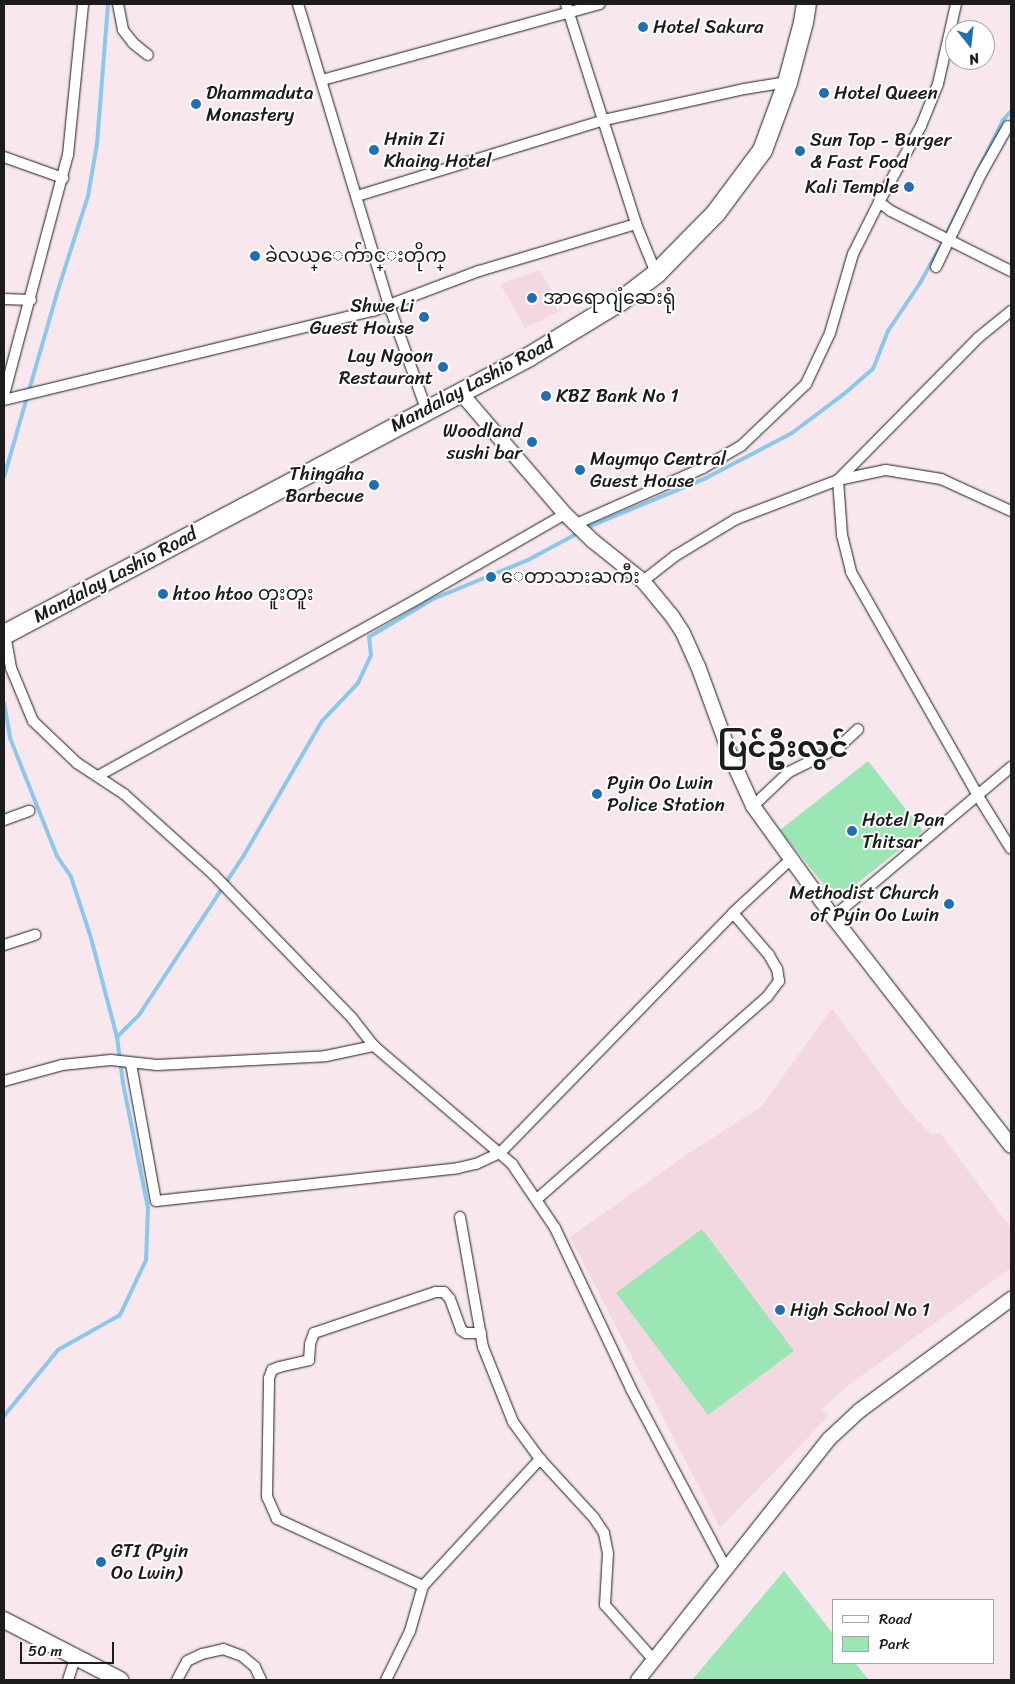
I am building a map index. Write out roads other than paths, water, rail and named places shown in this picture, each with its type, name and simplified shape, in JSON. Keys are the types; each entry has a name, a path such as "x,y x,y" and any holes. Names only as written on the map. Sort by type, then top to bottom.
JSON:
{"highway":[{"name":"Mandalay Lashio Road","path":"4,634 529,356 612,305 656,273 715,213 762,150 787,82 806,4"}],"main road":[{"path":"4,1620 120,1680"}],"street":[{"path":"4,395 68,155 83,4"},
{"path":"118,4 123,30 133,43 148,55"},
{"path":"298,4 389,304 426,409"},
{"path":"322,80 567,8 600,4"},
{"path":"582,530 703,468 741,446 806,384 830,333 853,254 879,202 912,145 938,84 956,4"},
{"path":"567,8 636,224 656,273"},
{"path":"357,196 604,120 744,89 787,82"},
{"path":"936,267 981,174 1008,126"},
{"path":"4,157 63,178"},
{"path":"879,202 1011,271"},
{"path":"4,400 373,311 479,271 636,224"},
{"path":"4,299 30,300"},
{"path":"1011,311 978,338 838,480 842,535 851,572 978,796 1011,849"},
{"path":"460,392 565,514 642,581 683,633 704,682 732,762 752,806 833,917 1011,1146"},
{"path":"642,581 675,556 736,519 838,480 886,470 941,479 1011,511"},
{"path":"98,776 419,598 565,514"},
{"path":"4,634 11,668 33,721 77,763 124,794 220,881 352,1018 374,1046 512,1164 555,1228 631,1389 726,1570"},
{"path":"752,806 789,772 839,747 858,729"},
{"path":"833,917 1011,767"},
{"path":"4,820 29,811"},
{"path":"129,1064 153,1196 156,1201 458,1168 476,1164 500,1153 734,913 790,860"},
{"path":"536,1199 767,997 779,981 777,969 769,955 734,913"},
{"path":"4,945 35,935"},
{"path":"4,1081 48,1067 111,1060 129,1064 157,1065 326,1056 374,1046"},
{"path":"460,1217 488,1360 513,1422 540,1459 594,1518 604,1533 608,1553 605,1605 653,1659"},
{"path":"423,1586 277,1519 267,1497 269,1378 272,1370 308,1360 310,1344 314,1334 436,1292 444,1292 450,1300 461,1330 466,1333 481,1332"},
{"path":"638,1680 829,1439 858,1411 1011,1299"},
{"path":"386,1680 410,1631 423,1586 540,1459"},
{"path":"177,1680 187,1661 202,1654 223,1649 242,1656 255,1667 261,1680"},
{"path":"68,1680 76,1656"}],"waterway":[{"path":"4,477 57,293 88,196 97,144 108,4"},
{"path":"948,231 1003,120 1011,111"},
{"path":"586,528 706,478 792,433 844,394 873,369 888,331 920,283 940,247"},
{"path":"117,1037 139,1015 244,855 322,721 358,683 371,655 369,637 433,599 528,560 580,532"},
{"path":"4,703 10,738 57,856 71,877 91,938 117,1037 123,1083 148,1208 146,1260 120,1315 58,1350 4,1416"}],"place":[{"name":"Hotel Sakura","path":"643,27"},
{"name":"Hotel Queen","path":"824,93"},
{"name":"Dhammaduta Monastery","path":"196,104"},
{"name":"Hnin Zi Khaing Hotel","path":"374,150"},
{"name":"Sun Top - Burger & Fast Food","path":"800,151"},
{"name":"Kali Temple","path":"909,187"},
{"name":"ခဲလယ္ေက်ာင္းတိုက္","path":"255,256"},
{"name":"အာရောဂျံဆေးရုံ","path":"532,298"},
{"name":"Shwe Li Guest House","path":"424,317"},
{"name":"Lay Ngoon Restaurant","path":"443,367"},
{"name":"KBZ Bank No 1","path":"546,396"},
{"name":"Woodland sushi bar","path":"532,442"},
{"name":"Maymyo Central Guest House","path":"580,470"},
{"name":"Thingaha Barbecue","path":"374,485"},
{"name":"ေတာသားႀကီး","path":"491,577"},
{"name":"htoo htoo တူးတူး","path":"163,594"},
{"name":"Pyin Oo Lwin Police Station","path":"597,794"},
{"name":"Hotel Pan Thitsar","path":"852,831"},
{"name":"Methodist Church of Pyin Oo Lwin","path":"949,904"},
{"name":"High School No 1","path":"780,1310"},
{"name":"GTI (Pyin Oo Lwin)","path":"101,1562"}],"district":[{"name":"ပြင်ဦးလွင်","path":"783,748"}]}
